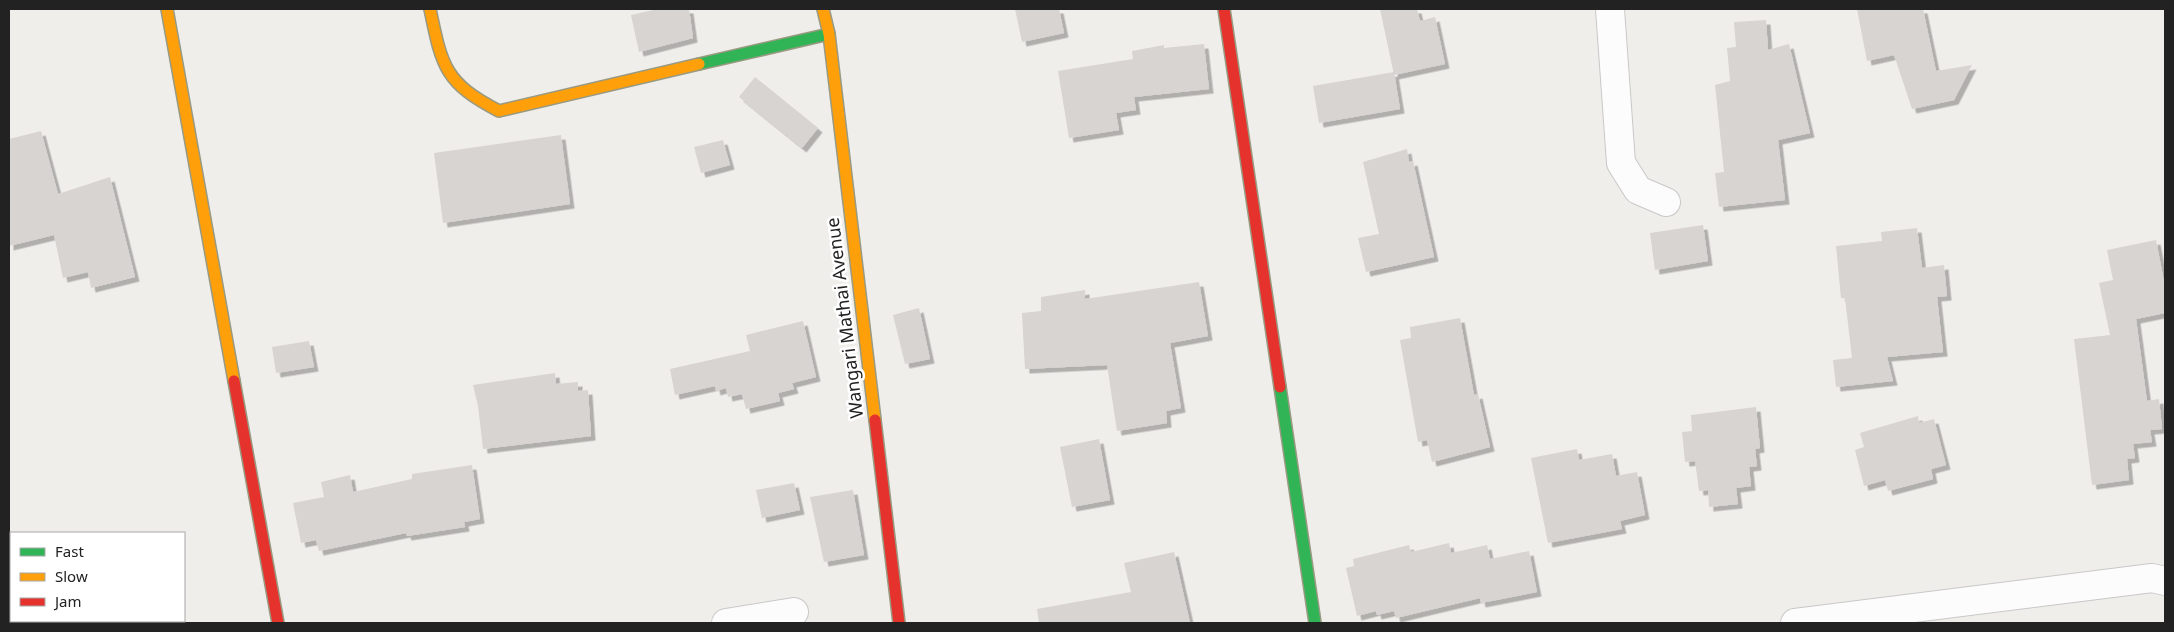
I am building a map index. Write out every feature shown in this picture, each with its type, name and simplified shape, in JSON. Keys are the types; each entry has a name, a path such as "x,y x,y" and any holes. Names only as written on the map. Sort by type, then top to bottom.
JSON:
{"street":[{"path":"167,9 278,623"},
{"path":"430,9 441,62 456,86 477,101 499,111 830,34"},
{"name":"Wangari Mathai Avenue","path":"823,9 830,34 899,623"},
{"path":"1224,9 1315,623"},
{"path":"1610,9 1621,163 1638,190 1666,202"},
{"path":"1795,623 2152,578 2165,580"},
{"path":"726,623 794,612"}],"building":[{"path":"658,9 689,9 693,38 639,52 631,15"},
{"path":"1015,9 1059,9 1064,33 1022,42"},
{"path":"1380,9 1417,9 1420,21 1435,17 1445,64 1394,75"},
{"path":"1857,9 1923,9 1936,71 1972,65 1954,100 1912,109 1894,55 1867,61"},
{"path":"1766,20 1768,50 1789,44 1810,133 1778,140 1785,200 1719,207 1715,173 1724,172 1715,85 1730,81 1727,48 1736,47 1734,22"},
{"path":"1204,44 1209,89 1134,97 1136,110 1116,113 1119,130 1069,138 1058,71 1133,59 1132,51 1164,45 1164,48"},
{"path":"1394,72 1400,109 1319,123 1313,86"},
{"path":"755,77 818,128 802,148 739,97"},
{"path":"41,131 58,194 110,177 135,277 91,288 88,272 63,278 54,235 9,246 9,139"},
{"path":"561,135 570,204 443,223 434,153"},
{"path":"723,140 730,165 701,173 694,147"},
{"path":"1407,149 1409,162 1413,161 1434,257 1366,272 1358,238 1379,234 1363,162"},
{"path":"1703,225 1708,261 1655,270 1650,233"},
{"path":"1917,228 1922,268 1944,265 1947,296 1937,297 1943,352 1887,357 1893,381 1836,387 1833,360 1852,358 1845,298 1841,298 1836,246 1882,241 1881,232"},
{"path":"2156,240 2165,287 2165,313 2136,319 2147,401 2159,399 2162,429 2150,430 2152,442 2133,444 2135,458 2127,459 2129,480 2092,485 2074,339 2110,335 2099,283 2113,280 2107,250"},
{"path":"1199,282 1208,336 1170,343 1181,408 1166,411 1167,423 1117,431 1107,365 1025,369 1022,313 1041,311 1041,297 1085,290 1085,299"},
{"path":"919,308 930,359 905,364 893,315"},
{"path":"1460,318 1474,395 1478,394 1490,447 1432,462 1427,440 1418,442 1400,340 1411,338 1410,327"},
{"path":"803,321 816,377 792,383 794,389 778,393 780,401 746,409 742,394 728,397 726,388 716,391 715,386 675,395 670,369 750,351 746,335"},
{"path":"309,341 314,367 276,373 272,347"},
{"path":"555,373 556,384 578,382 578,391 588,390 591,436 483,449 478,406 473,385"},
{"path":"1756,407 1760,448 1755,449 1757,466 1749,467 1751,486 1736,488 1738,504 1709,507 1708,490 1699,491 1695,461 1685,462 1682,432 1692,431 1691,415"},
{"path":"1918,416 1919,423 1934,419 1946,465 1931,469 1933,479 1888,491 1885,480 1864,486 1855,450 1864,447 1860,433"},
{"path":"1099,439 1110,500 1072,507 1060,447"},
{"path":"1577,449 1579,460 1612,454 1616,476 1637,472 1645,515 1620,521 1622,529 1548,543 1531,458"},
{"path":"472,465 480,519 464,522 465,527 407,536 406,533 319,551 316,540 301,543 293,503 324,497 321,482 350,475 353,492 412,479 412,474"},
{"path":"794,483 800,510 762,518 756,490"},
{"path":"853,490 864,555 824,562 810,497"},
{"path":"1449,543 1451,553 1487,545 1490,559 1529,551 1537,592 1481,603 1480,598 1396,618 1394,611 1377,615 1376,611 1357,616 1346,568 1354,566 1353,559 1409,545 1411,552"},
{"path":"1174,552 1190,623 1039,623 1037,609 1131,592 1124,563"}],"traffic: fast":[{"path":"699,64 829,34"},
{"path":"1280,387 1315,623"}],"traffic: slow":[{"path":"167,9 234,381"},
{"path":"430,9 438,45 449,71 467,91 499,111 699,64"},
{"path":"823,9 829,34 875,420"}],"traffic: jam":[{"path":"1224,9 1280,387"},
{"path":"234,381 278,623"},
{"path":"875,420 899,623"}]}
